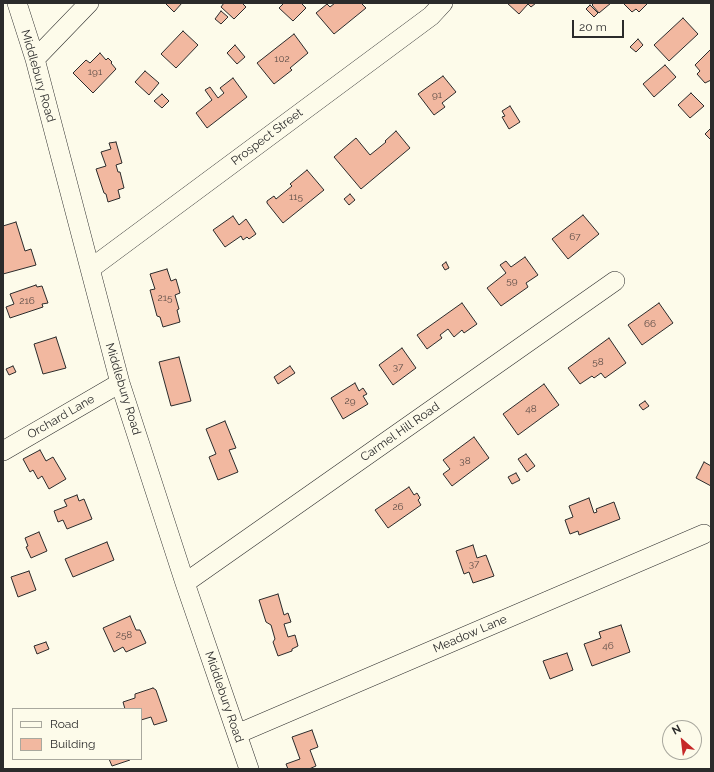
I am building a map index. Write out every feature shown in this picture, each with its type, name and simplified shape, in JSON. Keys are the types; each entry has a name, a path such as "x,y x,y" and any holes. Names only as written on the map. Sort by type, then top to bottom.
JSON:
{"street":[{"name":"Middlebury Road","path":"17,3 35,59 120,383 185,583 249,769"},
{"path":"35,59 89,3"},
{"name":"Prospect Street","path":"90,269 431,16 443,3"},
{"name":"Carmel Hill Road","path":"185,583 614,281"},
{"name":"Orchard Lane","path":"3,451 120,383"},
{"name":"Meadow Lane","path":"237,734 704,534"}],"building":[{"path":"165,3 182,3 174,12"},
{"path":"224,3 242,3 246,7 234,19 221,7"},
{"path":"284,3 301,3 306,8 293,21 279,8"},
{"path":"335,3 361,3 366,8 334,34 316,13 327,4 330,7"},
{"path":"507,3 536,3 531,7 528,4 519,14"},
{"path":"594,3 611,3 599,13 592,5"},
{"path":"623,3 648,3 639,12 636,9 632,12"},
{"path":"590,5 598,13 594,17 586,9"},
{"path":"221,11 228,17 221,24 215,19"},
{"path":"683,18 698,34 669,61 654,45"},
{"path":"183,31 198,45 176,68 161,54"},
{"path":"294,34 308,53 290,68 292,70 274,84 257,63"},
{"path":"638,39 643,45 636,52 630,47"},
{"path":"235,45 245,57 237,64 227,53"},
{"path":"711,49 711,80 705,83 697,74 700,71 695,65"},
{"path":"100,53 106,60 108,58 112,62 111,63 116,69 93,93 73,73 86,60 90,63"},
{"path":"665,65 676,77 654,97 643,84"},
{"path":"145,71 159,83 149,95 135,82"},
{"path":"443,76 456,92 442,103 445,107 434,115 418,94"},
{"path":"233,78 247,97 207,128 196,113 212,100 205,90 210,87 218,98 224,93 220,88"},
{"path":"691,93 704,106 690,118 678,105"},
{"path":"162,94 169,101 162,108 154,101"},
{"path":"510,106 520,122 509,129 502,117 505,116 502,111"},
{"path":"711,128 711,140 705,134"},
{"path":"396,131 410,148 361,189 334,157 356,138 370,155 386,142 385,141"},
{"path":"116,142 122,163 116,165 118,172 120,172 124,188 118,190 120,198 108,202 96,169 106,166 101,152 111,149 109,143"},
{"path":"307,170 324,190 283,223 267,201 274,196 276,199 292,186 290,184"},
{"path":"350,194 355,200 349,205 344,199"},
{"path":"583,215 599,234 568,259 552,239"},
{"path":"233,216 239,225 246,219 256,234 249,239 247,237 243,240 241,236 225,247 213,230"},
{"path":"16,222 25,251 31,249 36,265 3,274 3,226"},
{"path":"525,257 538,275 526,283 528,287 501,306 487,288 506,273 500,265 506,261 511,267"},
{"path":"446,262 449,268 445,270 442,265"},
{"path":"167,269 171,281 176,279 180,293 175,295 179,309 177,310 180,322 163,327 160,317 157,316 150,290 155,289 150,274"},
{"path":"36,285 37,287 42,286 48,303 42,304 43,307 10,318 6,307 14,304 10,294"},
{"path":"462,303 477,324 464,333 462,330 454,337 448,329 440,335 442,338 427,349 417,335"},
{"path":"659,303 673,323 642,345 628,325"},
{"path":"56,337 66,368 43,374 34,344"},
{"path":"609,338 626,363 605,378 601,373 594,378 592,376 580,384 568,368"},
{"path":"402,348 416,368 393,385 379,365"},
{"path":"179,357 191,401 171,406 159,362"},
{"path":"13,366 16,372 9,375 6,369"},
{"path":"290,366 295,373 278,384 274,377"},
{"path":"355,383 359,391 363,388 367,394 363,396 368,404 343,419 331,398"},
{"path":"544,384 559,405 518,435 503,414"},
{"path":"645,401 649,406 643,410 639,405"},
{"path":"225,421 236,448 229,450 238,472 218,480 209,457 216,454 206,429"},
{"path":"474,437 489,458 452,486 443,474 450,469 443,460"},
{"path":"40,450 46,461 53,457 66,479 49,489 42,476 38,479 33,470 30,472 23,459"},
{"path":"526,454 535,466 527,472 518,459"},
{"path":"704,462 711,466 711,486 696,478"},
{"path":"516,473 520,480 512,484 508,477"},
{"path":"409,487 414,495 417,493 420,498 418,500 421,505 388,528 375,510"},
{"path":"77,495 79,501 84,499 92,519 67,529 63,520 58,522 54,511 67,506 64,500"},
{"path":"589,498 594,513 597,512 596,509 614,502 620,519 579,535 578,531 570,534 565,520 573,517 569,506"},
{"path":"39,532 47,551 31,558 26,547 28,546 25,538"},
{"path":"107,542 114,560 73,577 65,559"},
{"path":"473,545 477,558 486,555 494,576 473,583 469,572 464,574 456,551"},
{"path":"29,571 36,590 18,597 11,577"},
{"path":"278,594 284,615 288,613 291,622 284,624 288,637 295,635 298,646 292,649 292,651 278,656 273,642 275,639 271,625 266,622 259,600"},
{"path":"130,616 136,630 140,630 146,643 126,652 123,647 114,652 103,628"},
{"path":"621,625 630,652 592,666 584,644 601,638 599,632"},
{"path":"46,642 49,649 37,654 34,646"},
{"path":"567,653 573,670 550,679 543,661"},
{"path":"153,688 156,690 167,721 154,725 151,717 142,720 142,708 125,708 123,702 135,698 135,694"},
{"path":"312,730 318,747 310,750 316,766 309,769 288,769 286,764 300,759 292,737"},
{"path":"109,760 130,760 112,766"}]}
